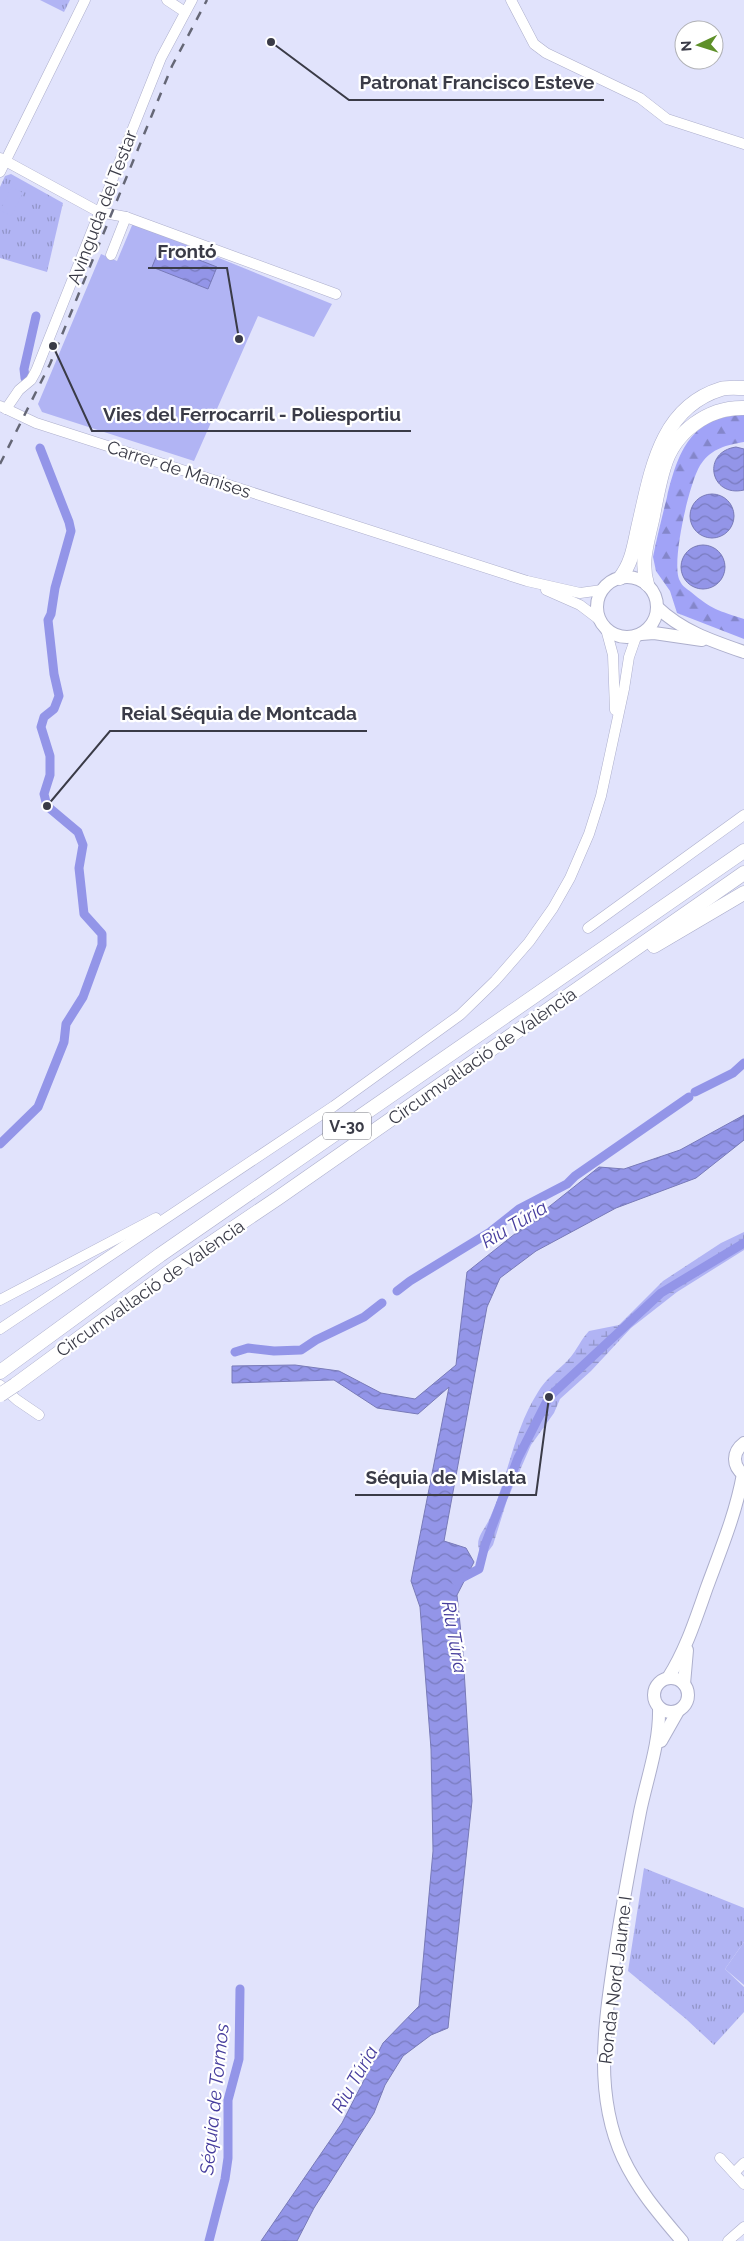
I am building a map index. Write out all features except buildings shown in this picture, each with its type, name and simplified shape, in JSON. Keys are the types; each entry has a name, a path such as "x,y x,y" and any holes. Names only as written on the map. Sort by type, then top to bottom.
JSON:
{"highway":[{"path":"620,578 631,558 653,465 669,428 692,402 722,388 744,388"},
{"path":"647,584 643,561 664,466 679,437 704,416 729,407 744,408"},
{"name":"Circumval·lació de València","path":"0,1376 160,1255 744,851"},
{"name":"Circumval·lació de València","path":"0,1395 177,1266 278,1198 744,873"},
{"path":"504,1040 580,994 652,946 744,893"}],"main road":[{"path":"638,635 653,623 657,607 652,591 647,584 636,578 620,578 610,582 602,590 597,606 604,625 618,636 638,635 654,634 714,642"},
{"path":"657,607 680,626 714,642 744,652"},
{"path":"668,1678 688,1638 741,1501 743,1475 736,1467 735,1460 738,1448 744,1443"},
{"path":"684,1684 688,1638"},
{"path":"668,1678 677,1679 684,1684 688,1692 687,1700 678,1711 668,1712 659,1708 653,1699 654,1688 662,1680 668,1678"},
{"name":"Ronda Nord Jaume I","path":"659,1708 659,1723 653,1756 623,1899 604,2037 603,2068 606,2100 623,2157 641,2191 682,2241"},
{"name":"Ronda Nord Jaume I","path":"653,1756 678,1711"}],"street":[{"path":"0,172 3,159 85,0"},
{"path":"167,0 185,12"},
{"name":"Avinguda del Testar","path":"3,408 31,380 36,371 82,260 99,212 161,58 192,0"},
{"path":"511,0 534,44 546,53 640,98 667,119 744,144"},
{"path":"3,159 99,212 126,218 336,294"},
{"path":"111,255 126,218"},
{"name":"Carrer de Manises","path":"3,408 23,419 527,581"},
{"path":"527,581 580,593 602,590"},
{"path":"527,581 580,605 604,625 613,655 615,733"},
{"path":"0,1329 334,1106 460,1015 495,981 529,942 553,908 570,878 589,834 602,796 629,657 638,635"},
{"path":"588,928 744,816"},
{"path":"0,1300 114,1238 178,1210"},
{"path":"0,1376 17,1400 39,1414"},
{"path":"720,2158 744,2184"},
{"path":"734,2173 744,2163"},
{"path":"728,2241 744,2227"}],"green space":[{"path":"40,0 70,0 64,12"},
{"path":"11,174 63,203 47,272 0,258 0,187 5,176"},
{"path":"12,187 23,193 11,216 0,210"},
{"path":"133,223 332,304 314,337 258,316 194,461 42,412 38,404 101,254 117,261"},
{"path":"744,415 744,442 726,446 710,454 701,464 697,473 687,503 679,541 678,572 682,584 698,598 710,606 744,619 744,639 677,613 670,591 656,571 653,557 671,481 682,452 699,430 711,422 726,417"},
{"path":"744,1232 744,1250 677,1292 631,1328 591,1371 560,1399 554,1413 531,1445 507,1500 493,1545 487,1553 480,1551 478,1547 479,1539 496,1504 522,1423 529,1407 545,1382 569,1359 589,1331 619,1325 663,1281 721,1243"},
{"path":"644,1868 744,1908 744,1942 725,1969 744,1987 744,2012 714,2045 628,1971"},
{"path":"744,1942 744,1985 725,1969"}],"water":[{"path":"161,245 217,267 208,289 152,267"},
{"path":"736,447 744,449 744,490 732,491 723,487 717,481 714,465 718,457 725,451"},
{"path":"712,494 724,498 730,504 734,516 730,528 724,534 712,538 700,534 694,528 690,516 694,504 700,498"},
{"path":"703,545 715,549 721,555 725,567 721,579 715,585 703,589 691,585 685,579 681,567 685,555 691,549"},
{"name":"Riu Túria","path":"744,1115 744,1140 696,1178 616,1208 536,1251 500,1278 487,1307 444,1541 466,1548 474,1562 457,1595 463,1653 472,1801 448,2028 431,2035 403,2056 385,2085 374,2113 314,2208 297,2241 261,2241 342,2123 383,2043 419,2006 433,1851 431,1749 420,1607 411,1581 449,1387 418,1414 377,1408 334,1380 232,1383 232,1366 295,1365 339,1371 381,1393 415,1399 456,1365 467,1272 599,1167 624,1169 680,1150"}],"waterway":[{"path":"25,378 24,369 36,316"},
{"path":"0,1144 38,1107 64,1042 66,1024 83,997 102,945 102,934 84,914 79,868 83,845 78,832 47,806 44,794 50,775 50,756 41,727 44,717 54,709 59,696 54,674 48,620 71,531 40,448"},
{"name":"Séquia de Tormos","path":"695,1092 733,1073 744,1063"},
{"name":"Séquia de Tormos","path":"397,1291 490,1232 519,1209 567,1184 575,1176 689,1097"},
{"path":"456,1581 479,1569 485,1545 518,1458 549,1397 661,1293 744,1243"},
{"name":"Séquia de Tormos","path":"235,1352 248,1348 274,1351 301,1350 316,1340 364,1317 382,1303"},
{"name":"Séquia de Tormos","path":"209,2241 225,2179 228,2158 228,2100 239,2059 240,1989"}],"railway":[{"path":"0,464 50,364 172,66 207,0"}],"place":[{"name":"Patronat Francisco Esteve","path":"271,42"},
{"name":"Frontó","path":"239,339"},
{"name":"Vies del Ferrocarril - Poliesportiu","path":"53,346"},
{"name":"Reial Séquia de Montcada","path":"47,806"},
{"name":"Séquia de Mislata","path":"549,1397"}]}
